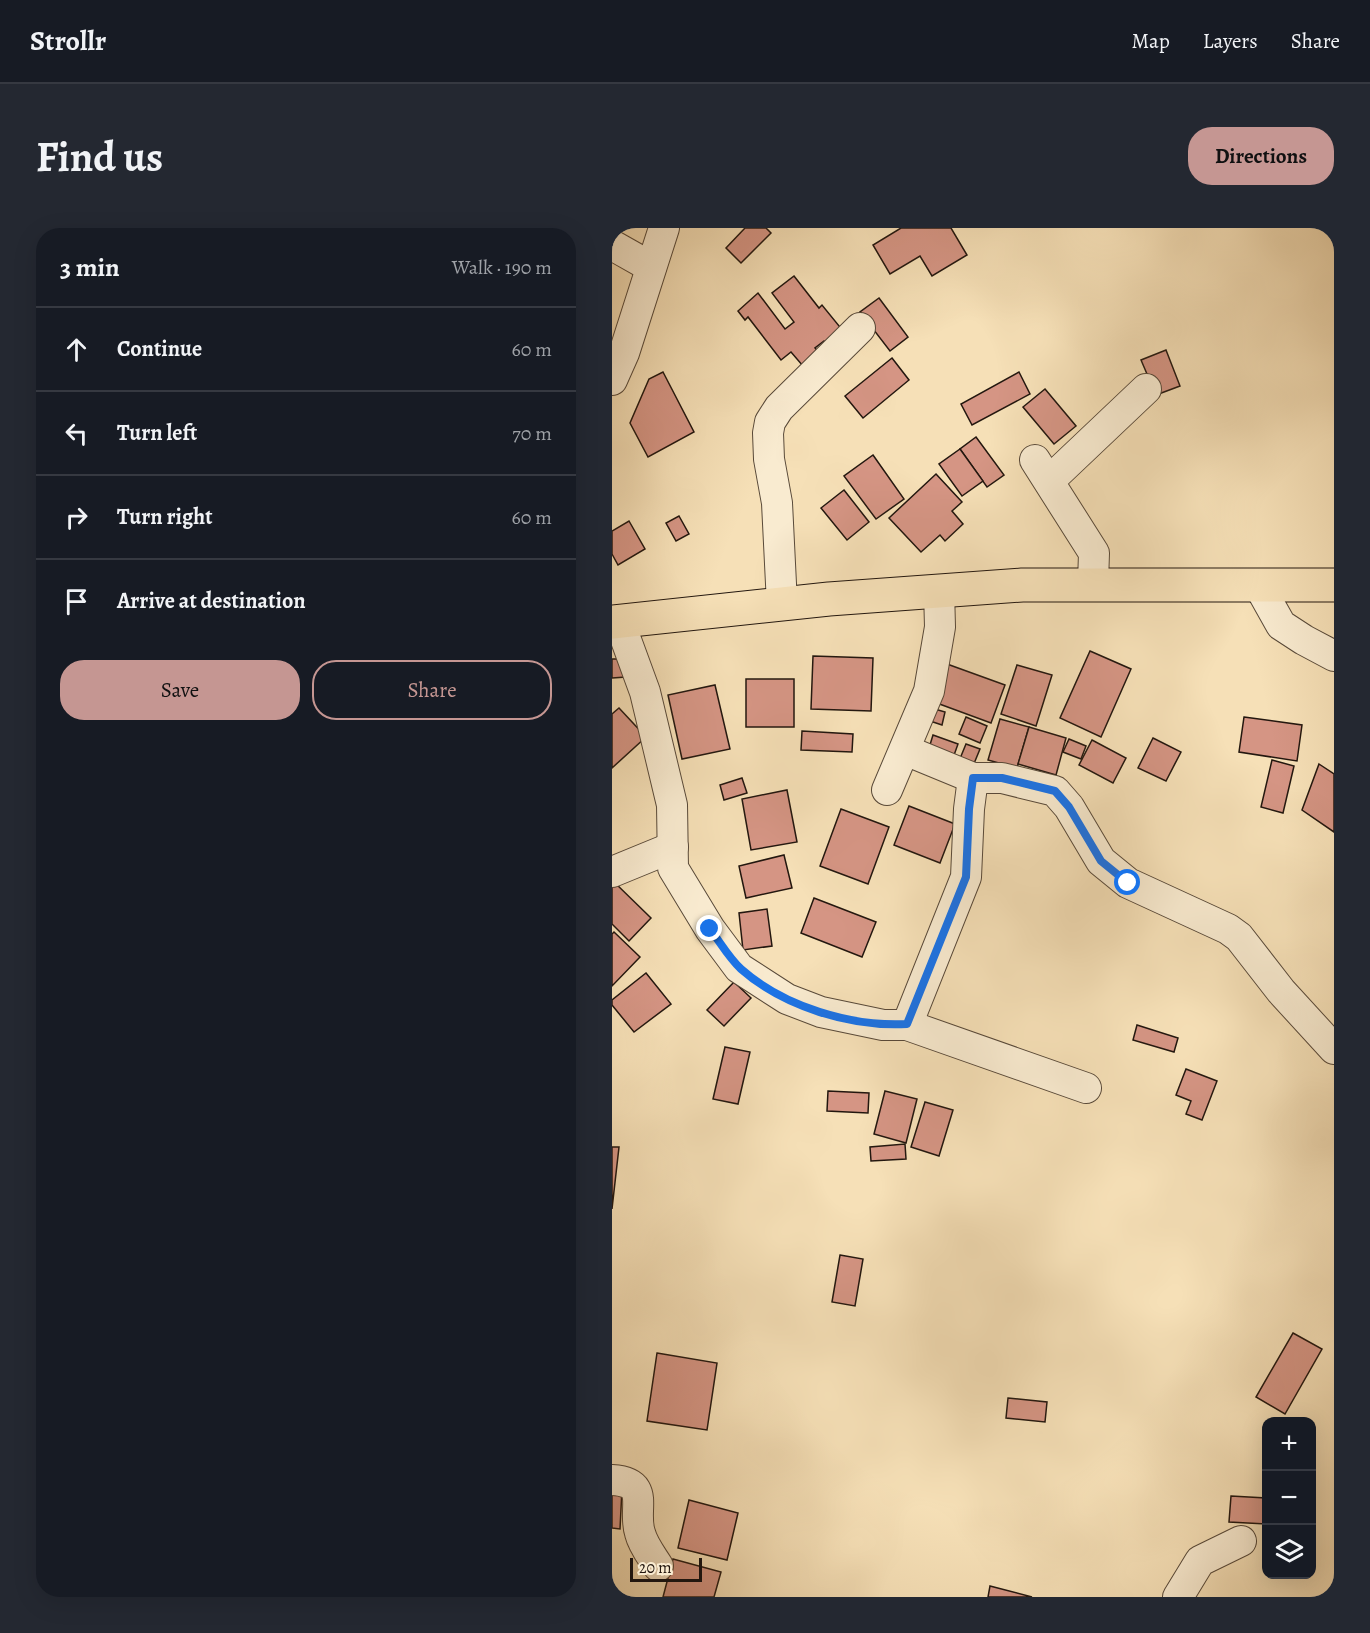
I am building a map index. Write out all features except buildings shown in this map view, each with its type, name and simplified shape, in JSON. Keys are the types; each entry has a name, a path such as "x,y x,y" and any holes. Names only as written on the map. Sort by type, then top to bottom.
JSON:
{"main road":[{"path":"616,621 939,590 1093,583 1334,585"}],"street":[{"path":"612,380 624,353 664,228"},
{"path":"612,245 651,267"},
{"path":"782,604 777,503 769,459 770,422 779,408 860,328"},
{"path":"1093,583 1094,553 1042,470 1146,389"},
{"path":"1258,584 1281,625 1334,656"},
{"path":"888,790 930,691 940,627 939,590"},
{"path":"616,621 645,692 669,794 673,868 710,929 739,968 787,999 821,1012 883,1025 907,1024 1086,1088"},
{"path":"904,750 973,778 1002,778 1055,791 1069,807 1101,861 1128,883 1228,929 1239,937 1281,991 1334,1049"},
{"path":"907,1024 966,877 969,809 973,778"},
{"path":"612,872 673,847"},
{"path":"612,1480 622,1480 635,1487 639,1498 639,1530 658,1566"},
{"path":"1178,1597 1200,1562 1241,1541"}],"route":[{"path":"710,929 739,968 787,999 821,1012 883,1025 907,1024 966,877 969,809 973,778 1002,778 1055,791 1069,807 1101,861 1128,883"}]}
